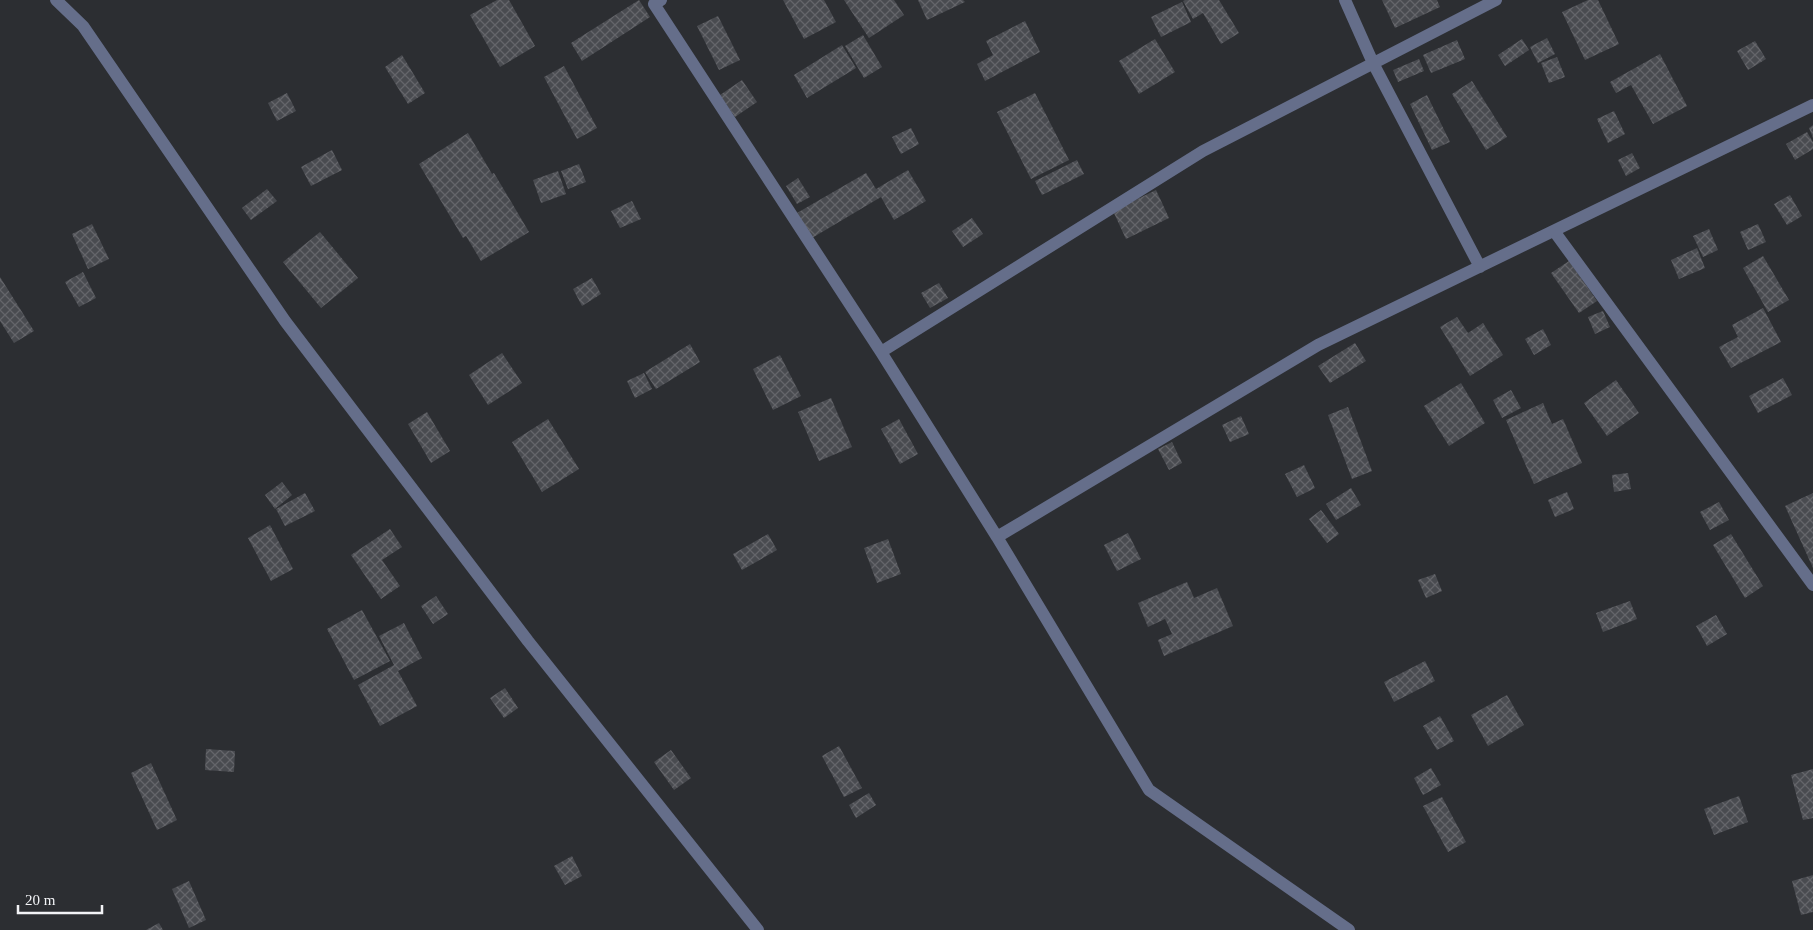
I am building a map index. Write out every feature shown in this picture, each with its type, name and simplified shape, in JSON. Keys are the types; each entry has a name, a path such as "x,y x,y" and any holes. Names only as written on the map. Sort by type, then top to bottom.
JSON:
{"street":[{"path":"56,0 83,26 285,321 528,640 758,930"},
{"path":"1345,0 1373,63 1480,267"},
{"path":"881,352 1203,151 1496,0"},
{"path":"655,1 997,536 1149,790 1349,930"},
{"path":"997,536 1318,345 1813,105"},
{"path":"1554,230 1813,585"}],"building":[{"path":"497,0 509,0 535,46 500,67 470,15"},
{"path":"639,0 650,17 582,61 571,43"},
{"path":"783,0 824,0 836,22 804,39"},
{"path":"844,0 894,0 904,15 869,38"},
{"path":"918,0 963,0 965,2 927,20"},
{"path":"1219,0 1239,33 1221,44 1203,13 1193,19 1183,1"},
{"path":"1382,0 1437,0 1440,7 1395,28"},
{"path":"1588,0 1598,0 1619,44 1585,60 1562,12"},
{"path":"1182,2 1191,22 1161,37 1151,17"},
{"path":"718,16 740,60 719,70 697,26"},
{"path":"1025,21 1040,52 985,81 977,64 993,55 986,41"},
{"path":"863,35 882,67 864,78 845,46"},
{"path":"1547,38 1555,54 1538,63 1530,47"},
{"path":"1155,39 1175,72 1139,94 1119,61"},
{"path":"1522,39 1529,50 1505,66 1498,55"},
{"path":"1457,40 1465,59 1431,73 1423,55"},
{"path":"1755,41 1766,59 1748,70 1737,51"},
{"path":"842,45 856,68 807,98 794,75"},
{"path":"1660,54 1687,106 1653,124 1631,85 1616,93 1610,82"},
{"path":"402,55 425,93 408,104 385,67"},
{"path":"1557,57 1565,77 1549,83 1541,63"},
{"path":"1419,59 1424,71 1398,82 1393,70"},
{"path":"564,66 597,128 577,139 544,77"},
{"path":"742,80 757,102 735,117 720,95"},
{"path":"1472,81 1507,137 1486,150 1452,94"},
{"path":"287,93 296,111 277,121 268,103"},
{"path":"1035,93 1069,160 1031,179 997,112"},
{"path":"1427,95 1450,142 1432,150 1410,104"},
{"path":"1614,111 1625,134 1608,143 1597,119"},
{"path":"1813,125 1813,138 1809,128"},
{"path":"911,128 919,144 901,154 892,137"},
{"path":"1807,132 1813,142 1813,149 1795,160 1786,144"},
{"path":"468,133 529,232 481,261 466,236 463,238 419,164"},
{"path":"332,150 342,170 311,186 301,167"},
{"path":"1632,153 1640,168 1626,176 1618,160"},
{"path":"1077,160 1084,174 1042,195 1035,181"},
{"path":"579,164 586,182 568,189 561,171"},
{"path":"908,170 926,201 894,220 881,197 812,238 797,213 866,173 876,189"},
{"path":"558,171 566,194 541,203 533,180"},
{"path":"798,178 810,197 797,204 786,186"},
{"path":"267,189 277,201 251,220 242,208"},
{"path":"1156,190 1169,218 1126,239 1113,211"},
{"path":"1790,195 1802,216 1787,225 1774,204"},
{"path":"632,201 641,219 620,228 611,211"},
{"path":"972,218 983,234 963,247 952,231"},
{"path":"92,224 109,259 88,269 72,234"},
{"path":"1758,224 1766,242 1748,250 1740,232"},
{"path":"1709,229 1718,250 1703,257 1693,236"},
{"path":"320,232 358,278 321,308 283,262"},
{"path":"1697,248 1705,268 1679,279 1671,260"},
{"path":"1763,256 1789,300 1768,312 1743,268"},
{"path":"1569,261 1597,301 1579,313 1551,273"},
{"path":"83,272 96,298 79,307 65,282"},
{"path":"0,277 34,331 14,343 0,321"},
{"path":"592,278 601,294 582,306 573,289"},
{"path":"939,283 948,298 930,308 921,293"},
{"path":"1763,308 1781,342 1731,368 1719,347 1738,337 1732,325"},
{"path":"1603,311 1610,327 1595,334 1588,317"},
{"path":"1457,317 1468,333 1483,323 1503,355 1470,376 1440,327"},
{"path":"1543,329 1551,345 1534,355 1525,339"},
{"path":"1355,343 1366,361 1330,383 1318,366"},
{"path":"690,344 700,362 656,389 645,372"},
{"path":"502,353 522,383 488,405 469,375"},
{"path":"780,355 801,396 773,410 753,369"},
{"path":"644,373 652,389 635,398 627,381"},
{"path":"1783,378 1792,395 1758,413 1749,396"},
{"path":"1616,380 1639,413 1607,436 1584,403"},
{"path":"1461,383 1485,423 1449,446 1424,406"},
{"path":"1511,390 1521,408 1502,418 1493,400"},
{"path":"831,398 852,447 819,461 798,412"},
{"path":"1543,403 1552,424 1563,419 1582,463 1534,484 1506,420"},
{"path":"1348,407 1372,471 1352,479 1328,415"},
{"path":"427,412 450,451 431,463 408,424"},
{"path":"1241,416 1249,434 1230,442 1222,425"},
{"path":"548,419 579,469 542,492 512,442"},
{"path":"899,419 918,454 900,464 881,429"},
{"path":"1172,442 1182,463 1169,470 1158,449"},
{"path":"1304,465 1315,488 1297,497 1285,474"},
{"path":"1628,473 1631,489 1614,492 1612,475"},
{"path":"282,482 292,495 275,509 265,495"},
{"path":"1351,488 1361,505 1336,520 1326,504"},
{"path":"1567,492 1574,509 1555,517 1548,500"},
{"path":"305,493 315,511 285,526 276,509"},
{"path":"1813,493 1813,568 1785,506"},
{"path":"1719,502 1729,520 1710,530 1700,512"},
{"path":"1321,510 1339,534 1327,543 1309,519"},
{"path":"270,525 293,569 271,581 248,538"},
{"path":"390,529 402,547 382,560 400,586 381,599 351,555"},
{"path":"1128,533 1141,559 1117,571 1104,545"},
{"path":"768,534 777,550 742,570 733,554"},
{"path":"1731,534 1763,586 1745,598 1713,545"},
{"path":"888,539 901,574 877,583 864,548"},
{"path":"1435,574 1442,591 1426,598 1418,580"},
{"path":"1187,582 1194,598 1217,588 1233,626 1164,656 1158,640 1172,634 1165,619 1148,627 1138,603"},
{"path":"436,596 448,614 433,624 421,606"},
{"path":"1630,601 1637,619 1603,632 1596,613"},
{"path":"362,610 390,661 354,680 327,629"},
{"path":"1716,615 1727,634 1707,646 1696,626"},
{"path":"404,623 422,658 398,671 417,706 380,726 358,685 394,665 379,636"},
{"path":"1425,661 1435,681 1394,702 1384,682"},
{"path":"505,688 518,708 504,718 490,698"},
{"path":"1507,695 1524,725 1488,746 1471,715"},
{"path":"1440,716 1454,741 1437,750 1423,726"},
{"path":"839,746 862,788 844,797 822,756"},
{"path":"206,749 235,751 234,772 205,770"},
{"path":"671,750 691,778 674,790 654,762"},
{"path":"151,763 177,820 157,830 131,773"},
{"path":"1431,768 1441,785 1423,795 1414,778"},
{"path":"1813,769 1813,818 1803,820 1791,775"},
{"path":"869,793 876,805 856,818 849,805"},
{"path":"1739,796 1748,822 1714,835 1704,809"},
{"path":"1442,797 1466,842 1448,852 1423,806"},
{"path":"572,856 582,876 565,885 554,866"},
{"path":"1813,875 1813,912 1801,915 1792,881"},
{"path":"189,881 206,920 189,928 172,889"},
{"path":"159,923 163,930 146,930"}]}
